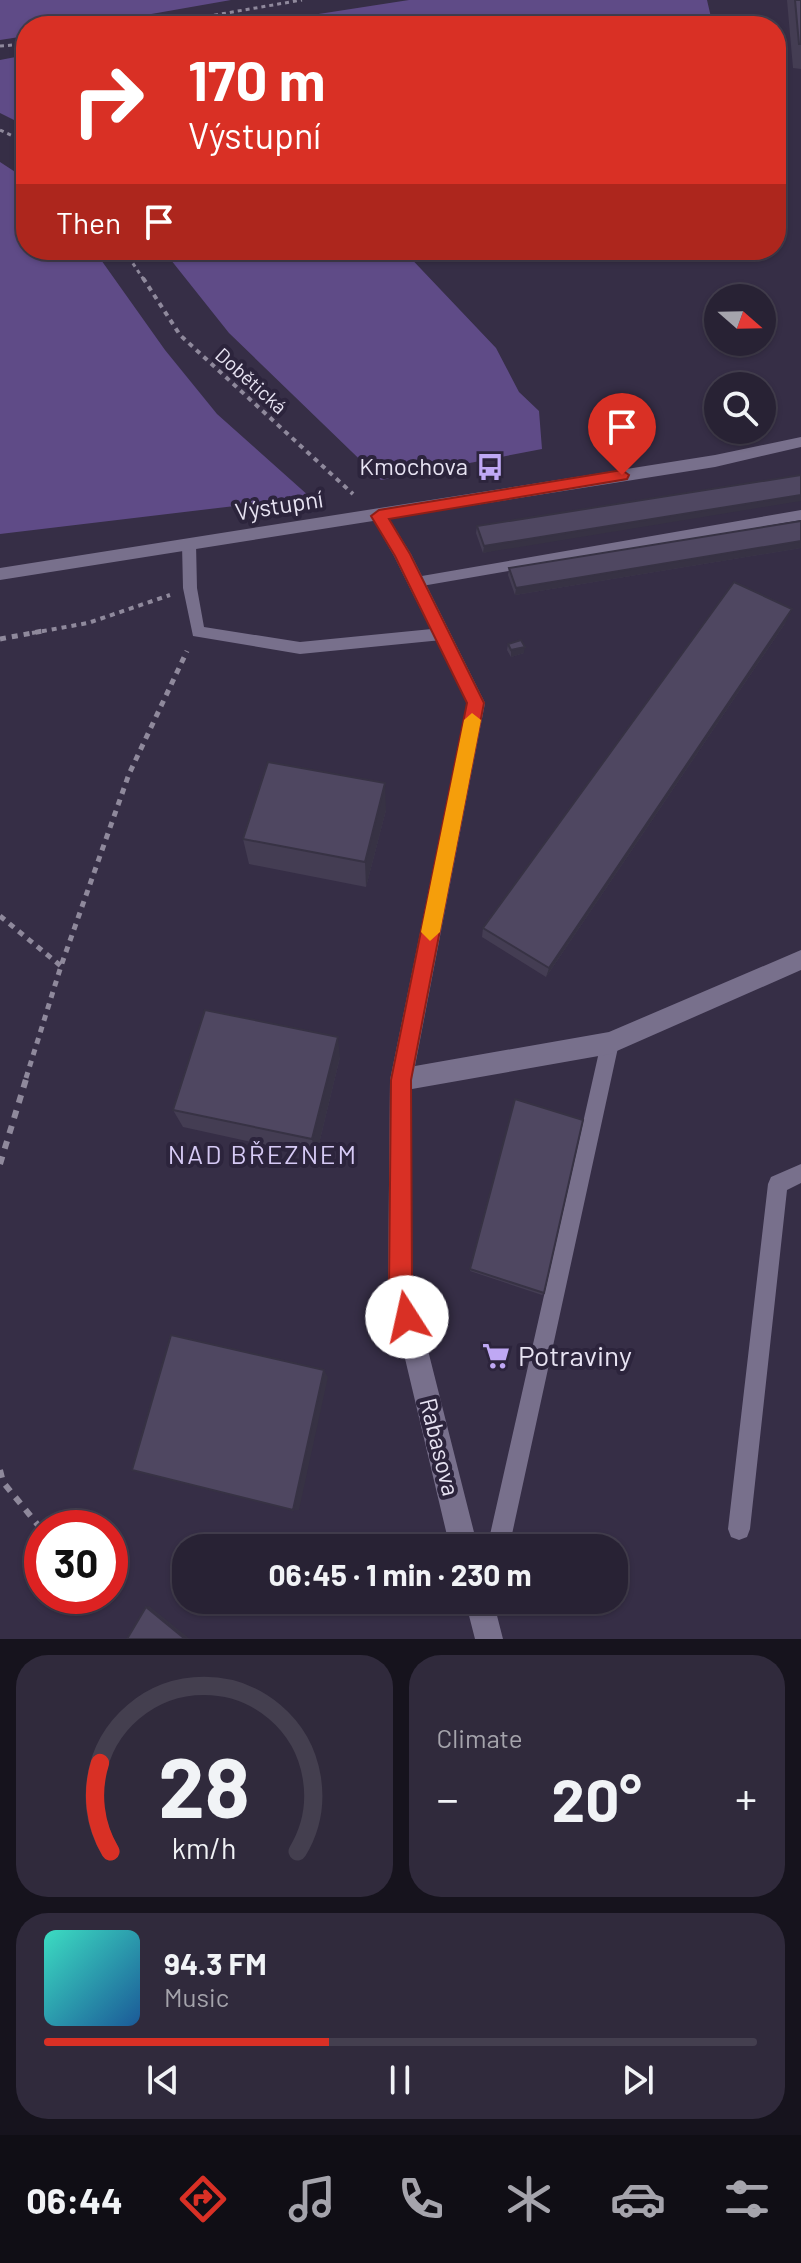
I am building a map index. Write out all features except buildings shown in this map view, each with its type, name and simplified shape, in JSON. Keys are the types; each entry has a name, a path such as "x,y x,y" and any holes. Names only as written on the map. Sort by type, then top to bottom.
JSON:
{"street":[{"name":"Výstupní","path":"0,574 715,461 801,442"},
{"name":"Rabasova","path":"379,516 416,582 476,703 401,1080 400,1287 461,1534"},
{"path":"401,1080 610,1043 801,960"}],"lane":[{"path":"416,582 801,515"},
{"path":"189,544 190,588 198,632 300,648 442,634"},
{"path":"501,1534 610,1043"},
{"path":"739,1529 778,1184 801,1173"}],"path":[{"path":"209,16 302,0"},
{"name":"Dobětická","path":"131,260 180,335 379,516"},
{"path":"0,639 88,623 190,588"},
{"path":"0,1164 61,966 129,774 179,664 198,632"},
{"path":"0,916 61,966"},
{"path":"0,1470 3,1482 26,1510"},
{"path":"0,1491 3,1482"}],"shaded area":[{"path":"0,0 231,0 140,16 16,16 16,38 0,40"},
{"path":"409,0 707,0 711,16 306,16"},
{"path":"16,57 16,121 0,113 0,60"},
{"path":"0,162 16,172 16,260 101,260 165,350 217,414 310,497 0,534"},
{"path":"171,260 412,260 496,348 519,392 539,411 542,449 381,480 229,333"}],"slow traffic":[{"path":"430,932 472,720"}],"place":[{"name":"Kmochova","path":"490,467"},
{"name":"Potraviny","path":"496,1356"}],"district":[{"name":"NAD BŘEZNEM","path":"263,1155"}],"route":[{"path":"407,1317 400,1287 401,1080 476,703 402,554 379,516 622,475"}]}
